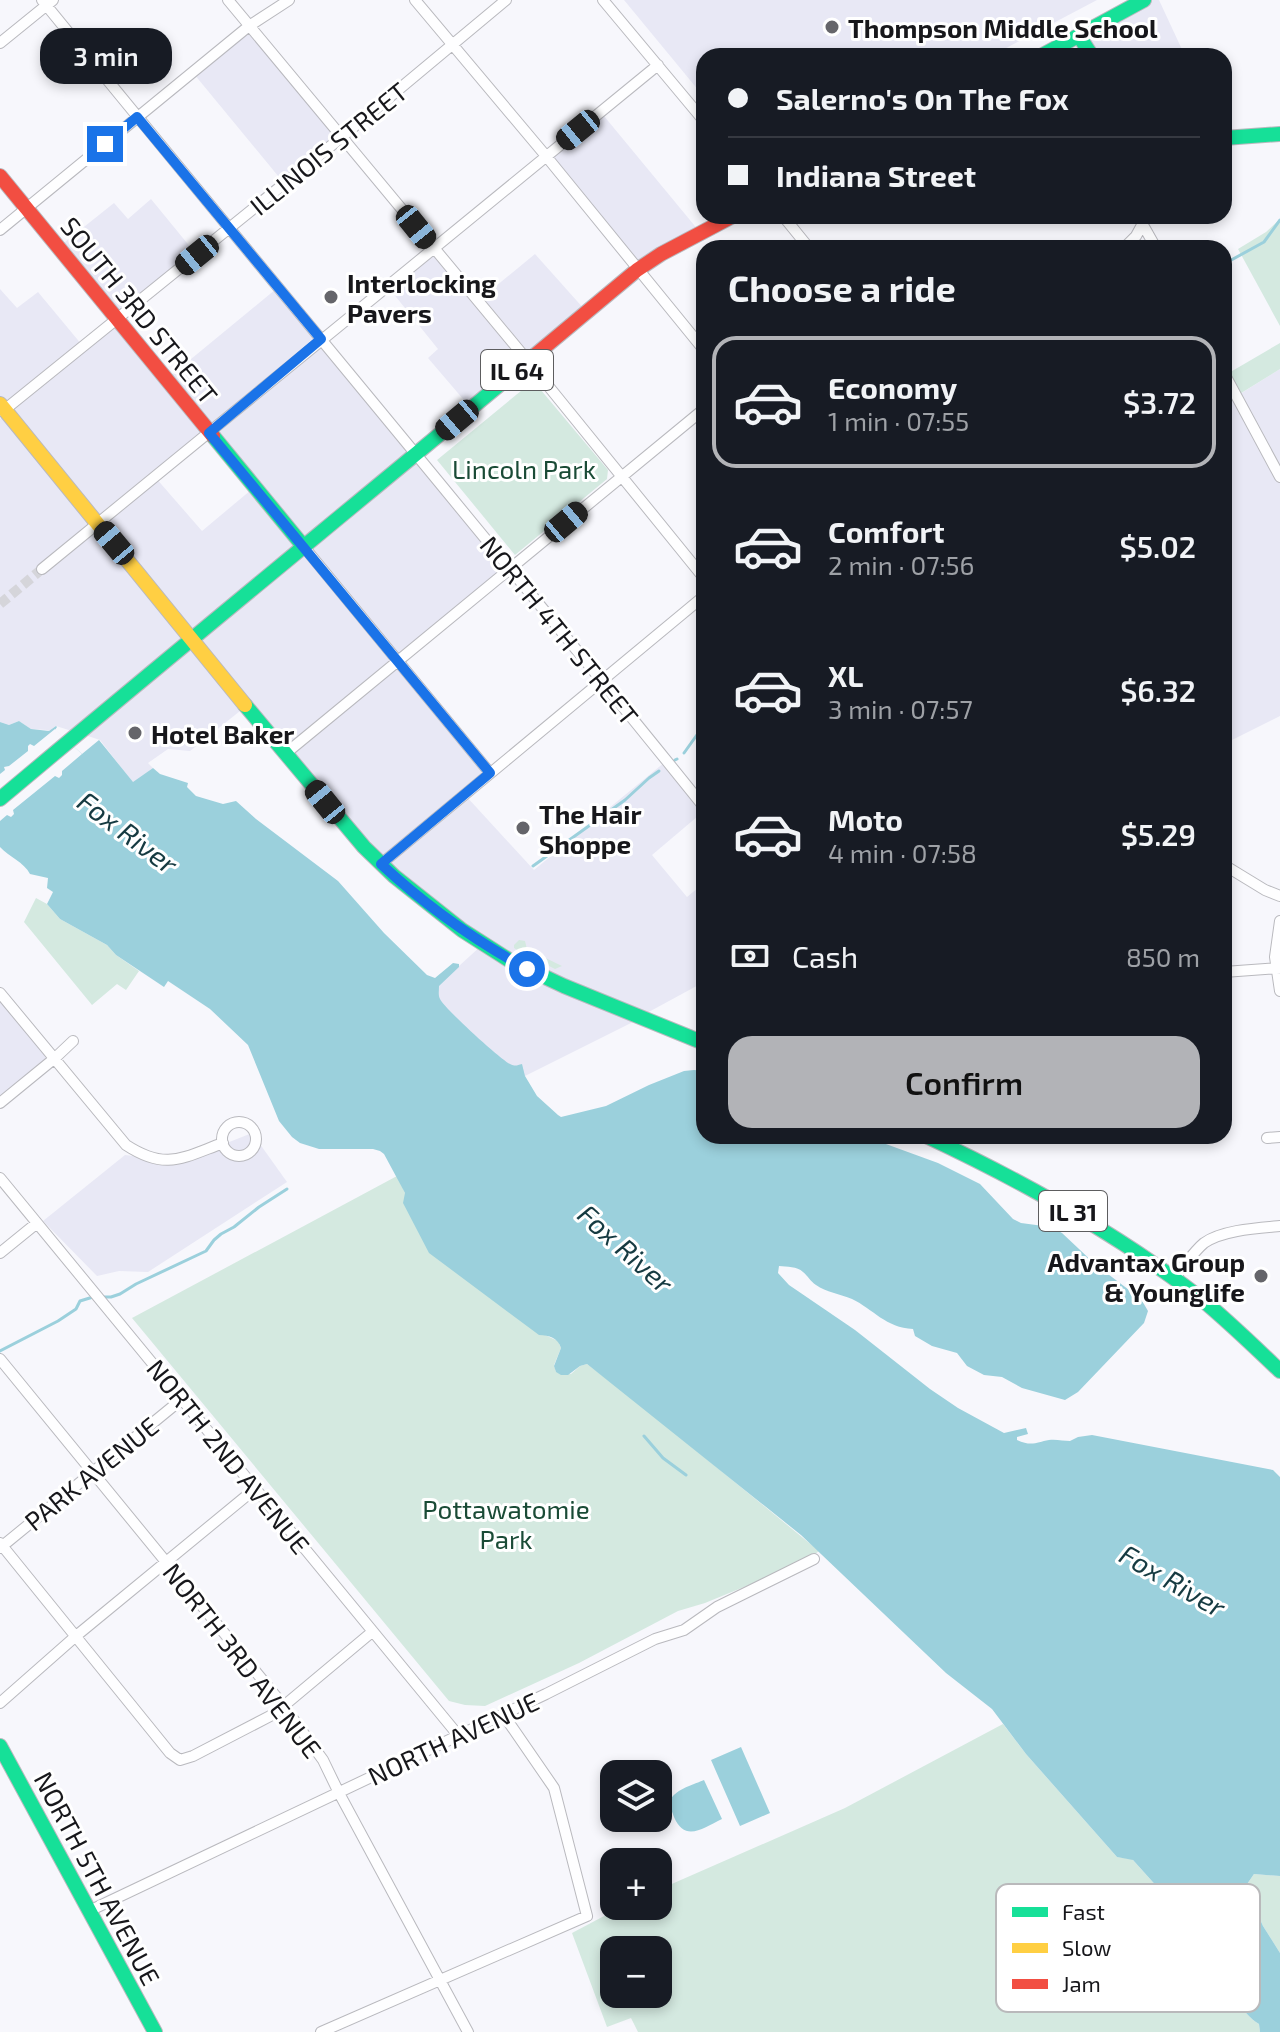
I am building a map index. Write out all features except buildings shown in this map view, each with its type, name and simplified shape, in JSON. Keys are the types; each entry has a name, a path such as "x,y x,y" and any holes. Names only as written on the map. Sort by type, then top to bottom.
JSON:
{"main road":[{"path":"1056,48 1144,0"},
{"path":"1079,36 1087,48"},
{"path":"1232,137 1280,134"},
{"name":"SOUTH 3RD STREET","path":"0,176 304,547"},
{"name":"IL 64","path":"0,799 637,270 718,224"},
{"path":"2,409 285,754 381,864 435,910 509,960 696,1040"},
{"name":"IL 31","path":"942,1144 1040,1192 1105,1229 1197,1295 1280,1371"},
{"name":"NORTH 5TH AVENUE","path":"0,1746 155,2032"}],"street":[{"path":"228,0 696,568"},
{"path":"0,230 249,26 289,0"},
{"path":"415,0 696,340"},
{"name":"ILLINOIS STREET","path":"2,409 342,138 506,0"},
{"path":"603,0 696,111"},
{"path":"0,43 47,2"},
{"name":"NORTH 4TH STREET","path":"47,2 137,117 511,568 696,797"},
{"path":"42,569 658,65"},
{"path":"790,224 802,240"},
{"path":"1232,388 1280,477"},
{"path":"285,754 696,416"},
{"path":"304,547 490,773"},
{"path":"381,864 696,603"},
{"path":"1232,870 1280,896"},
{"path":"1280,921 1275,957 1280,991"},
{"path":"1232,971 1278,968"},
{"path":"0,993 126,1145 142,1155 160,1160 179,1159 223,1143"},
{"path":"0,1103 73,1041"},
{"path":"1267,1138 1280,1137"},
{"name":"NORTH 2ND AVENUE","path":"0,1178 458,1735"},
{"path":"0,1253 37,1223"},
{"path":"1174,1278 1205,1242 1247,1230 1280,1226"},
{"name":"NORTH 3RD AVENUE","path":"0,1359 283,1705 323,1760 468,2032"},
{"name":"PARK AVENUE","path":"1,1546 182,1399"},
{"path":"0,1703 76,1636 256,1488"},
{"path":"1,1546 170,1753 180,1760 274,1714 372,1632"},
{"name":"NORTH AVENUE","path":"89,1911 655,1639 684,1630 717,1607 814,1559"},
{"path":"321,2032 587,1916 554,1788 503,1714"}],"shaded area":[{"path":"624,0 1097,0 1006,48 696,48 696,87"},
{"path":"1148,0 1159,0 1181,48 1090,48 1083,37"},
{"path":"248,29 338,137 283,182 194,74"},
{"path":"599,110 699,231 638,266 547,153"},
{"path":"151,199 196,254 118,317 60,246 114,203 128,219"},
{"path":"432,250 525,360 469,406 428,358 438,349 388,287"},
{"path":"535,254 585,310 528,357 479,300"},
{"path":"0,289 17,308 38,292 82,345 5,406 0,400"},
{"path":"276,289 319,339 210,429 168,378"},
{"path":"117,323 206,432 98,519 9,410"},
{"path":"321,341 412,452 304,544 212,433"},
{"path":"1280,369 1280,716 1232,740 1232,399"},
{"path":"5,415 189,637 75,732 56,726 49,731 31,729 19,721 9,725 0,722 0,419"},
{"path":"415,455 507,568 398,658 308,548"},
{"path":"155,477 202,531 251,490 300,547 192,635 99,523"},
{"path":"304,551 395,661 285,751 245,707 190,751 168,749 148,763 153,768 133,783 100,740 82,734"},
{"path":"398,664 487,773 381,860 289,754"},
{"path":"665,762 696,801 696,818 652,855 687,897 696,890 696,986 645,1014 497,948 384,864 466,796 534,870"},
{"path":"482,945 639,1019 521,1078 425,997"},
{"path":"0,996 51,1058 0,1102"},
{"path":"252,1133 287,1182 148,1272 119,1271 97,1276 43,1221 125,1155 179,1162"}],"green space":[{"path":"1280,219 1280,326 1238,249 1266,232"},
{"path":"1280,343 1280,369 1238,395 1232,384 1232,371"},
{"name":"Lincoln Park","path":"535,383 608,470 607,479 515,555 437,460 527,386"},
{"path":"36,898 47,904 60,919 107,945 139,971 126,990 117,984 92,1005 24,922"},
{"path":"519,940 525,941 527,949 562,966 555,969 514,948"},
{"name":"Pottawatomie Park","path":"397,1176 405,1193 545,1335 558,1341 561,1348 554,1365 556,1372 571,1374 587,1364 819,1551 805,1562 678,1611 579,1663 485,1706 449,1701 132,1318"},
{"path":"1003,1724 1117,1857 1132,1859 1155,1884 996,1884 996,2012 1245,2012 1259,2024 1260,2032 638,2032 631,2018 607,2027 572,1933 600,1918 672,1920 672,1884 845,1808"},
{"path":"1254,1874 1280,1876 1280,1953 1260,1920 1260,1884 1247,1884"}],"water":[{"name":"Fox River","path":"19,721 31,729 49,731 56,726 55,730 82,754 99,740 133,782 153,768 160,774 188,783 187,787 196,796 223,804 236,801 338,881 427,975 435,978 453,963 459,964 439,986 440,999 505,1060 514,1065 522,1064 537,1096 561,1117 606,1106 684,1071 696,1070 696,1144 886,1144 938,1163 980,1184 1013,1219 1051,1227 1062,1233 1096,1265 1141,1299 1148,1311 1144,1323 1078,1392 1065,1400 1022,1388 1002,1377 984,1375 967,1366 957,1353 932,1346 915,1336 913,1329 895,1325 860,1303 820,1287 798,1269 779,1266 778,1273 789,1285 855,1330 958,1408 1004,1433 1026,1428 1028,1434 1017,1437 1017,1440 1031,1444 1070,1441 1092,1435 1273,1470 1280,1477 1280,1876 1254,1874 1247,1884 1155,1884 1133,1860 1117,1857 1026,1754 992,1709 946,1673 801,1535 587,1364 568,1375 556,1372 554,1366 561,1348 555,1339 539,1335 429,1253 403,1203 405,1193 384,1154 373,1149 319,1149 292,1137 279,1121 248,1045 210,1009 168,981 164,987 116,955 107,945 60,919 47,904 53,892 47,888 48,878 30,874 0,847 0,722 9,725"},
{"path":"741,1747 770,1813 740,1826 711,1760"},
{"path":"704,1780 722,1819 695,1831 683,1830 672,1812 672,1797"},
{"path":"1260,1920 1280,1953 1280,2032 1260,2032 1259,2024 1245,2012 1260,2012"}],"pier":[{"path":"55,729 82,754 62,771 59,778 55,776 13,810 11,817 7,815 0,821 0,774 4,767 28,751 30,744 34,746"}],"waterway":[{"path":"1232,260 1264,242 1280,220"},
{"path":"684,753 696,736"},
{"path":"533,866 625,800 659,771"},
{"path":"101,1297 120,1294 206,1251 221,1234 287,1189"},
{"path":"0,1351 58,1321 76,1309 80,1301 93,1297"},
{"path":"644,1436 663,1458 686,1475"}],"tunnel":[{"path":"0,604 42,569"}],"traffic: fast":[{"path":"1056,48 1144,0"},
{"path":"1079,36 1087,48"},
{"path":"1232,137 1280,134"},
{"path":"0,799 516,371"},
{"path":"213,436 304,547"},
{"path":"245,705 364,847 394,876 462,930 509,960 564,986 696,1040"},
{"path":"942,1144 1101,1229 1167,1273 1199,1297 1280,1371"},
{"path":"0,1746 155,2032"}],"traffic: slow":[{"path":"0,404 245,705"}],"traffic: jam":[{"path":"0,176 213,436"},
{"path":"516,371 637,270 718,224"}],"place":[{"name":"Thompson Middle School","path":"832,27"},
{"name":"Interlocking Pavers","path":"331,297"},
{"name":"Hotel Baker","path":"135,733"},
{"name":"The Hair Shoppe","path":"523,828"},
{"name":"Advantax Group & Younglife","path":"1261,1276"}],"route":[{"path":"105,144 137,117 321,339 209,433 490,773 381,864 462,930 527,969"}]}
